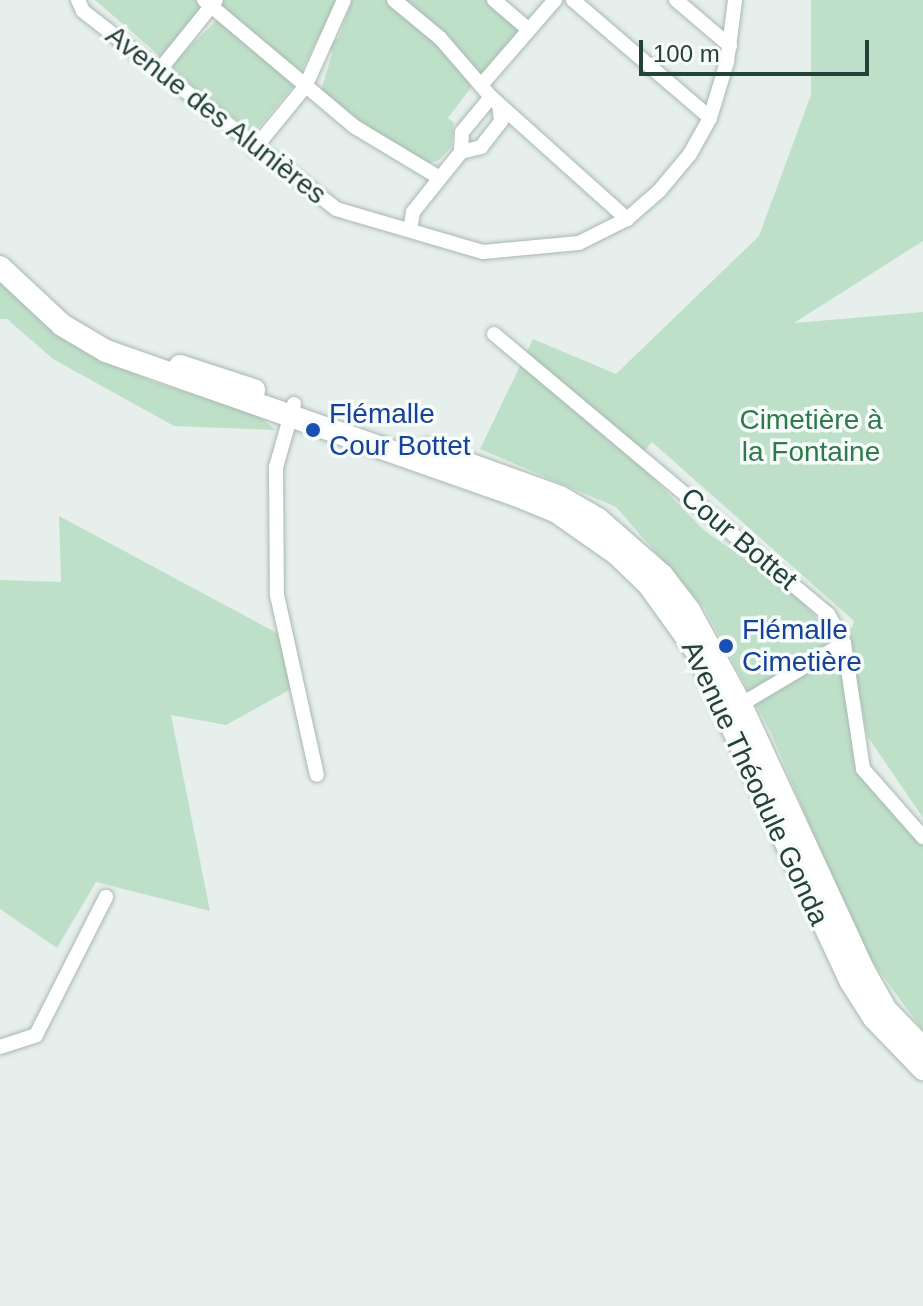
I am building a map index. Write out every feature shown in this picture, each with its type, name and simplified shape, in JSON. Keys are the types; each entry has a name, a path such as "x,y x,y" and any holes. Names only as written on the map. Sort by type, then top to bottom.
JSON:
{"main road":[{"name":"Avenue Théodule Gonda","path":"0,254 68,317 110,342 516,495 588,533 649,585 697,652 733,710 886,1010 923,1048"},
{"name":"Avenue Théodule Gonda","path":"0,267 62,325 106,351 292,410"},
{"name":"Avenue Théodule Gonda","path":"733,710 851,982 874,1018 923,1069"}],"street":[{"name":"Avenue des Alunières","path":"78,0 83,11 158,72 254,149 336,209 483,252 579,243 627,219 676,173 710,118 730,46 735,0"},
{"path":"254,149 305,87 344,0"},
{"path":"394,0 483,83 495,101 627,219"},
{"path":"494,0 528,29"},
{"path":"483,83 555,0"},
{"path":"573,0 710,118"},
{"path":"676,0 730,46"},
{"path":"158,72 211,3 305,87 379,145 440,178"},
{"path":"410,230 413,212 461,152 462,132 495,101"},
{"path":"461,152 481,147 501,121 495,101"},
{"name":"Cour Bottet","path":"494,334 821,608 844,643 863,769 923,837"},
{"path":"292,410 276,467 273,511 277,595 317,775"},
{"path":"733,710 844,643"},
{"path":"0,1047 36,1035 106,897"}],"green space":[{"path":"95,0 197,0 204,8 162,58"},
{"path":"219,0 338,0 301,71 221,8"},
{"path":"352,0 387,0 435,40 472,86 448,118 454,123 451,147 439,160 426,164 378,138 320,94 332,54 330,45 339,37"},
{"path":"401,0 486,0 516,26 517,35 481,75"},
{"name":"Cimetière à la Fontaine","path":"811,0 923,0 923,241 794,323 923,312 923,818 868,737 845,628 852,628 854,621 652,442 636,461 705,531 798,597 824,626 833,668 841,671 863,769 923,837 923,1031 859,943 771,733 705,609 616,507 480,449 533,339 616,374 759,236 811,95"},
{"path":"218,19 294,85 254,133 173,71 173,63"},
{"path":"0,282 43,323 95,356 153,382 254,413 276,430 174,426 53,359 7,319 0,319"},
{"path":"59,516 288,639 300,684 226,725 171,715 210,911 96,882 57,948 0,909 0,580 61,582"}],"place":[{"name":"Flémalle Cour Bottet","path":"313,430"},
{"name":"Flémalle Cimetière","path":"726,646"}]}
